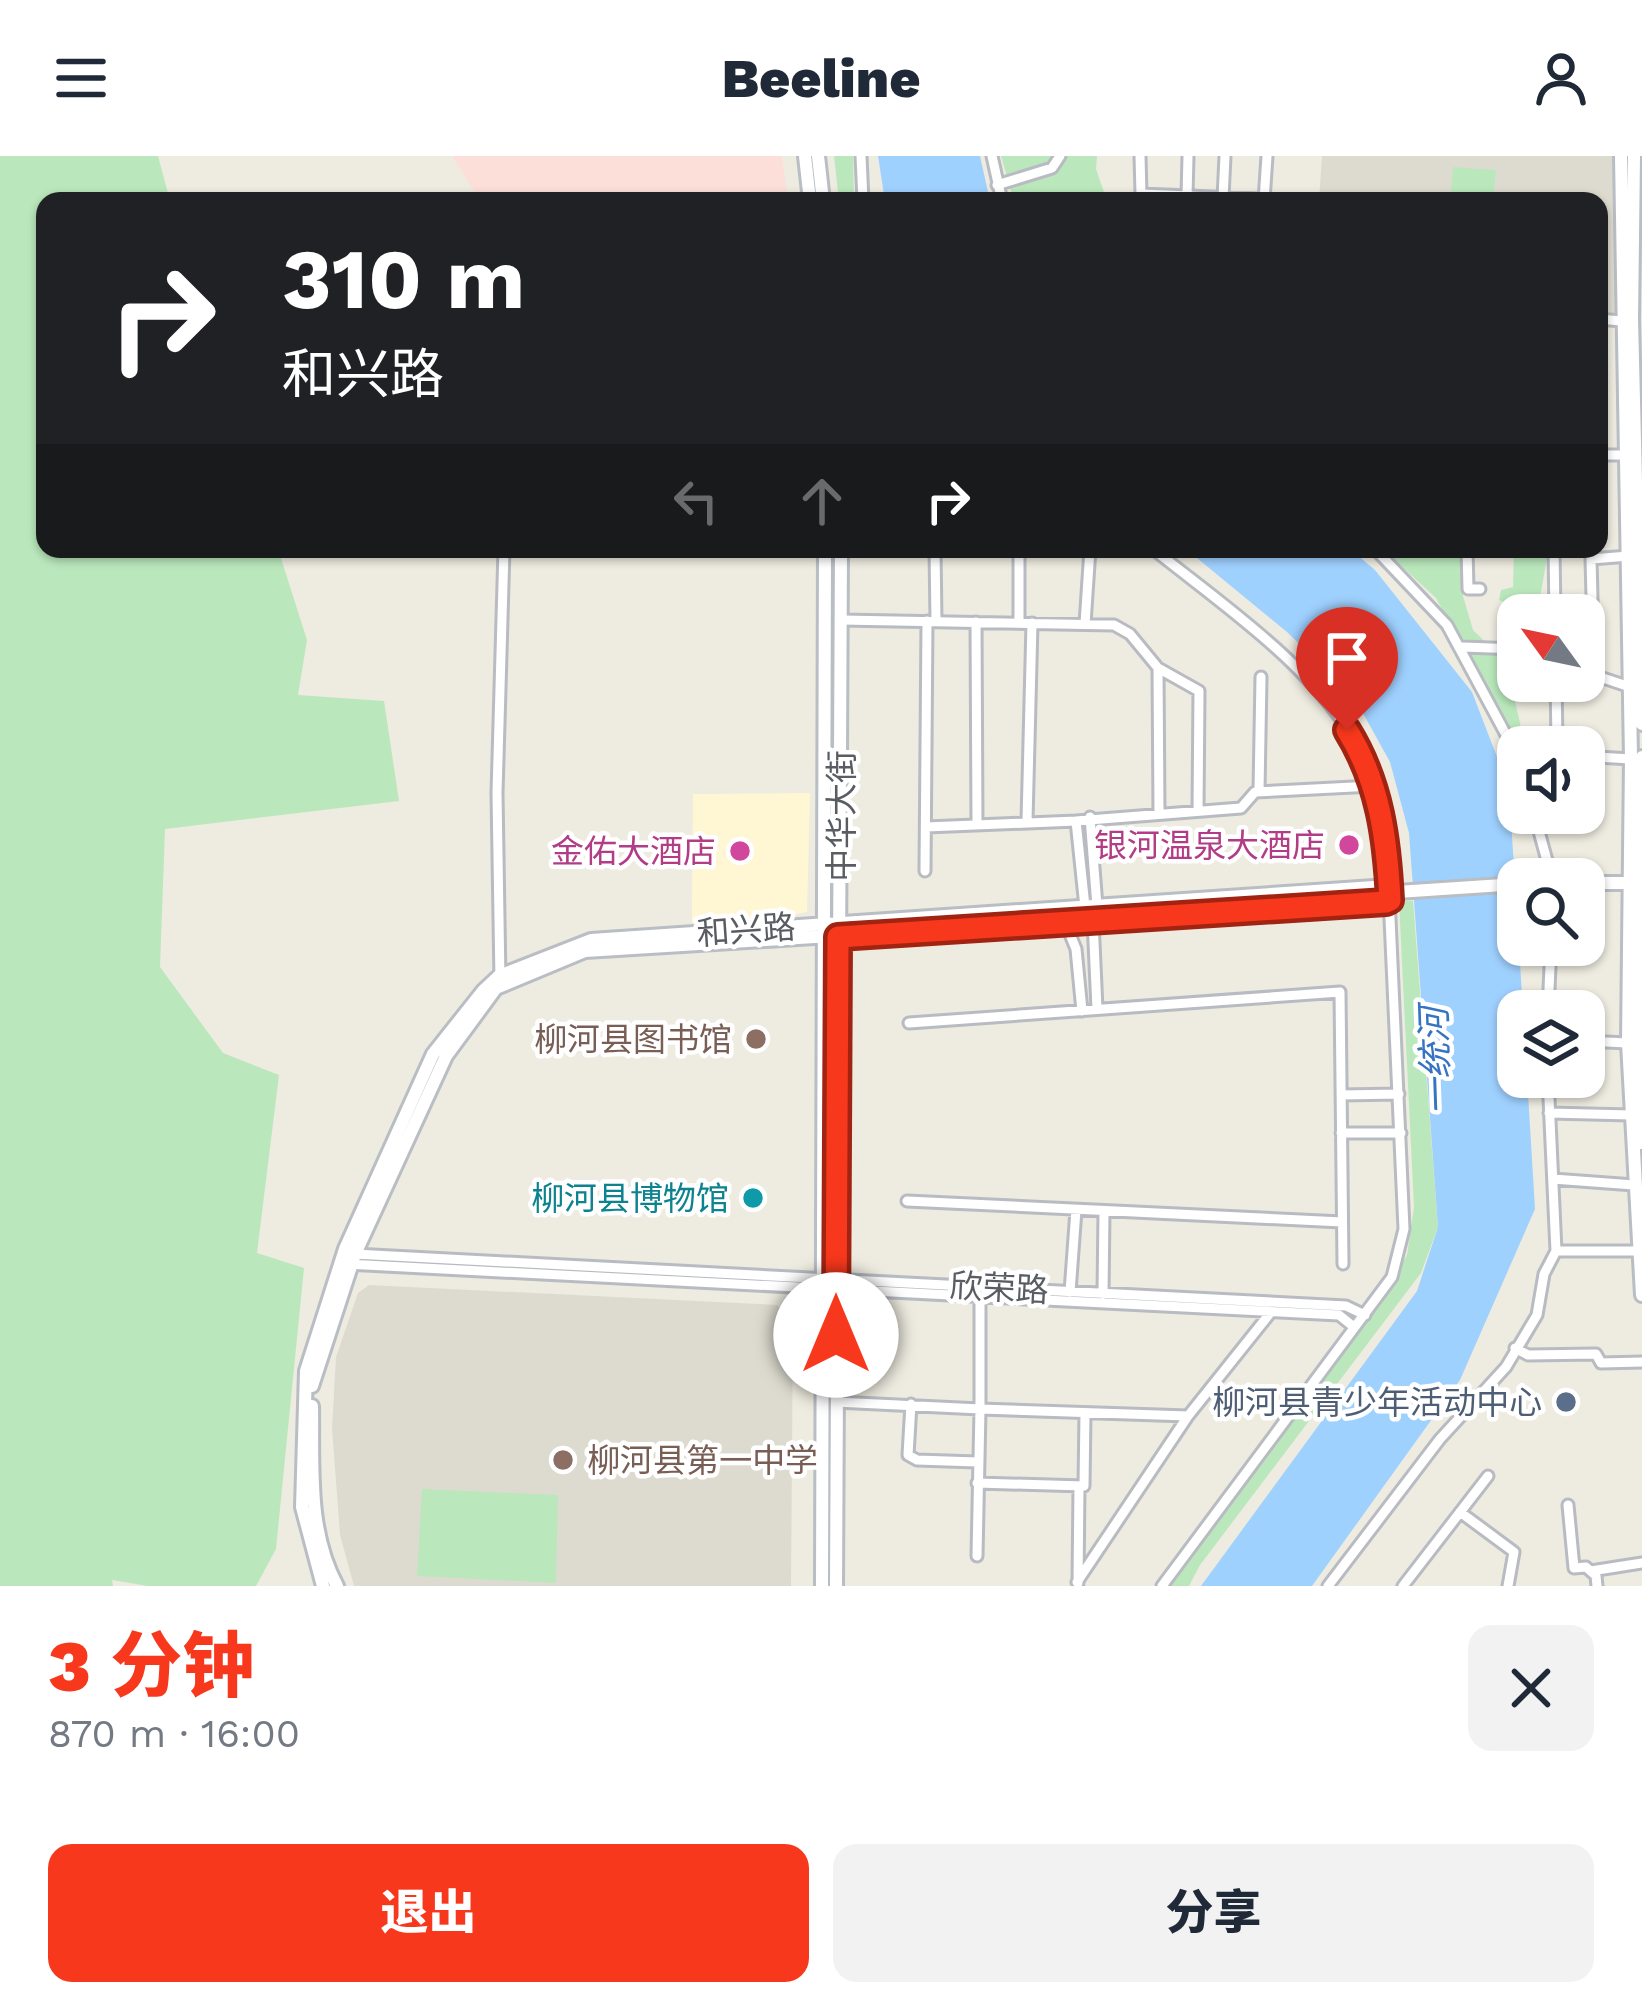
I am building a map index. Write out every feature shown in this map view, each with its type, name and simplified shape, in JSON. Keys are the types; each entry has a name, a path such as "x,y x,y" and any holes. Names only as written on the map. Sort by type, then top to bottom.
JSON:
{"street":[{"path":"805,156 809,192"},
{"path":"818,156 822,192"},
{"path":"861,156 863,192"},
{"path":"992,156 999,192"},
{"path":"997,185 1052,168 1060,156"},
{"path":"1140,156 1141,192"},
{"path":"1187,192 1188,156"},
{"path":"1223,192 1225,156"},
{"path":"1263,192 1267,156"},
{"path":"1621,156 1621,321 1638,562"},
{"path":"1634,156 1642,1143"},
{"path":"1608,320 1621,321"},
{"path":"1608,455 1627,455"},
{"path":"323,1586 302,1507 306,1371 348,1258 446,1056 500,981 496,793 504,558"},
{"name":"中华大街","path":"822,1586 831,930 825,558"},
{"name":"中华大街","path":"831,930 841,558"},
{"path":"925,871 934,558"},
{"path":"1020,558 1027,821"},
{"path":"1084,624 1089,558"},
{"path":"1162,1586 1392,1277 1404,1229 1392,893 1386,830 1373,786 1360,751 1306,676 1164,558"},
{"path":"1384,558 1448,625 1502,726"},
{"path":"1467,558 1468,589 1480,589"},
{"path":"1554,558 1555,594"},
{"path":"1593,594 1592,559 1638,562"},
{"path":"842,620 1114,625 1130,634 1158,668 1199,691 1198,811"},
{"path":"976,622 977,824"},
{"path":"1463,647 1497,648"},
{"path":"1158,668 1159,813"},
{"path":"1259,791 1262,677"},
{"path":"1605,678 1636,687"},
{"path":"1636,687 1642,724"},
{"path":"1605,758 1637,758"},
{"path":"926,827 1241,808 1259,791 1373,786"},
{"path":"1090,817 1097,1010"},
{"path":"1076,821 1092,911"},
{"path":"1605,883 1637,883"},
{"path":"1637,883 1628,1043 1642,1295"},
{"name":"和兴路","path":"831,930 1497,886"},
{"name":"和兴路","path":"500,981 591,940 1065,922 1092,911"},
{"path":"1065,922 1076,950 1082,1010"},
{"path":"909,1023 1340,992 1343,1264"},
{"path":"1605,1042 1628,1043"},
{"path":"1341,1095 1399,1094"},
{"path":"1328,1586 1440,1439 1506,1366 1537,1315 1544,1274 1556,1251 1549,1098"},
{"path":"1549,1113 1631,1115"},
{"path":"1341,1133 1402,1132"},
{"path":"1552,1179 1634,1185"},
{"path":"907,1202 1342,1222"},
{"path":"1070,1292 1076,1210"},
{"path":"1103,1294 1104,1211"},
{"path":"1556,1251 1639,1251"},
{"path":"337,1586 328,1570 313,1508 312,1379 348,1258"},
{"name":"欣荣路","path":"348,1258 1346,1306 1365,1315"},
{"name":"中华大街","path":"829,1284 836,1402 836,1586"},
{"name":"欣荣路","path":"829,1284 980,1297 1339,1315 1354,1327"},
{"path":"977,1556 980,1297"},
{"path":"1078,1584 1189,1416 1271,1312"},
{"path":"1515,1348 1528,1355 1596,1354 1601,1363 1642,1362"},
{"path":"836,1402 1189,1416"},
{"path":"911,1405 908,1455 917,1460 977,1462"},
{"path":"977,1483 1084,1486 1084,1412"},
{"path":"1402,1586 1488,1476"},
{"path":"1078,1584 1079,1486"},
{"path":"1568,1505 1574,1568 1586,1567 1597,1576 1597,1586"},
{"path":"1460,1513 1514,1552 1508,1586"},
{"path":"1591,1571 1642,1563"}],"shaded area":[{"path":"452,156 782,156 787,192 474,192"},
{"path":"1322,156 1614,156 1619,318 1608,316 1608,192 1320,192"},
{"name":"金佑大酒店","path":"810,793 807,912 747,923 692,923 693,794"},
{"name":"柳河县第一中学","path":"369,1285 777,1305 793,1322 791,1586 354,1586 340,1535 332,1428 336,1357 358,1293"}],"green space":[{"path":"0,156 158,156 168,192 36,192 36,558 281,558 307,640 298,695 384,701 399,801 165,829 160,967 223,1053 279,1075 257,1253 304,1268 276,1549 256,1586 148,1586 112,1580 113,1586 0,1586"},
{"path":"834,156 853,156 854,192 838,192"},
{"path":"1001,156 1097,156 1104,192 1011,192"},
{"path":"1453,167 1496,170 1494,192 1451,192"},
{"path":"1393,558 1462,558 1463,596 1473,630 1497,653 1497,702 1515,702 1521,726 1505,726 1436,598"},
{"path":"1514,558 1547,558 1541,594 1500,594 1513,587"},
{"path":"1399,901 1413,901 1438,1227 1421,1273 1200,1565 1189,1586 1169,1586 1407,1255 1414,1207"},
{"path":"422,1489 558,1495 556,1583 417,1576"}],"water":[{"path":"878,156 980,156 988,192 884,192"},
{"name":"一统河","path":"1197,558 1361,558 1472,692 1497,757 1497,834 1512,834 1513,858 1497,858 1497,966 1520,966 1522,990 1497,990 1497,1098 1528,1098 1535,1209 1460,1380 1312,1586 1201,1586 1417,1291 1438,1227 1409,833 1390,762 1354,697 1287,632"}],"place":[{"name":"银河温泉大酒店","path":"1349,845"},
{"name":"金佑大酒店","path":"740,851"},
{"name":"柳河县图书馆","path":"756,1039"},
{"name":"柳河县博物馆","path":"753,1198"},
{"name":"柳河县青少年活动中心","path":"1566,1402"},
{"name":"柳河县第一中学","path":"563,1460"}],"route":[{"path":"836,1335 838,937 1386,902 1390,900 1386,830 1360,751 1347,730"}]}
